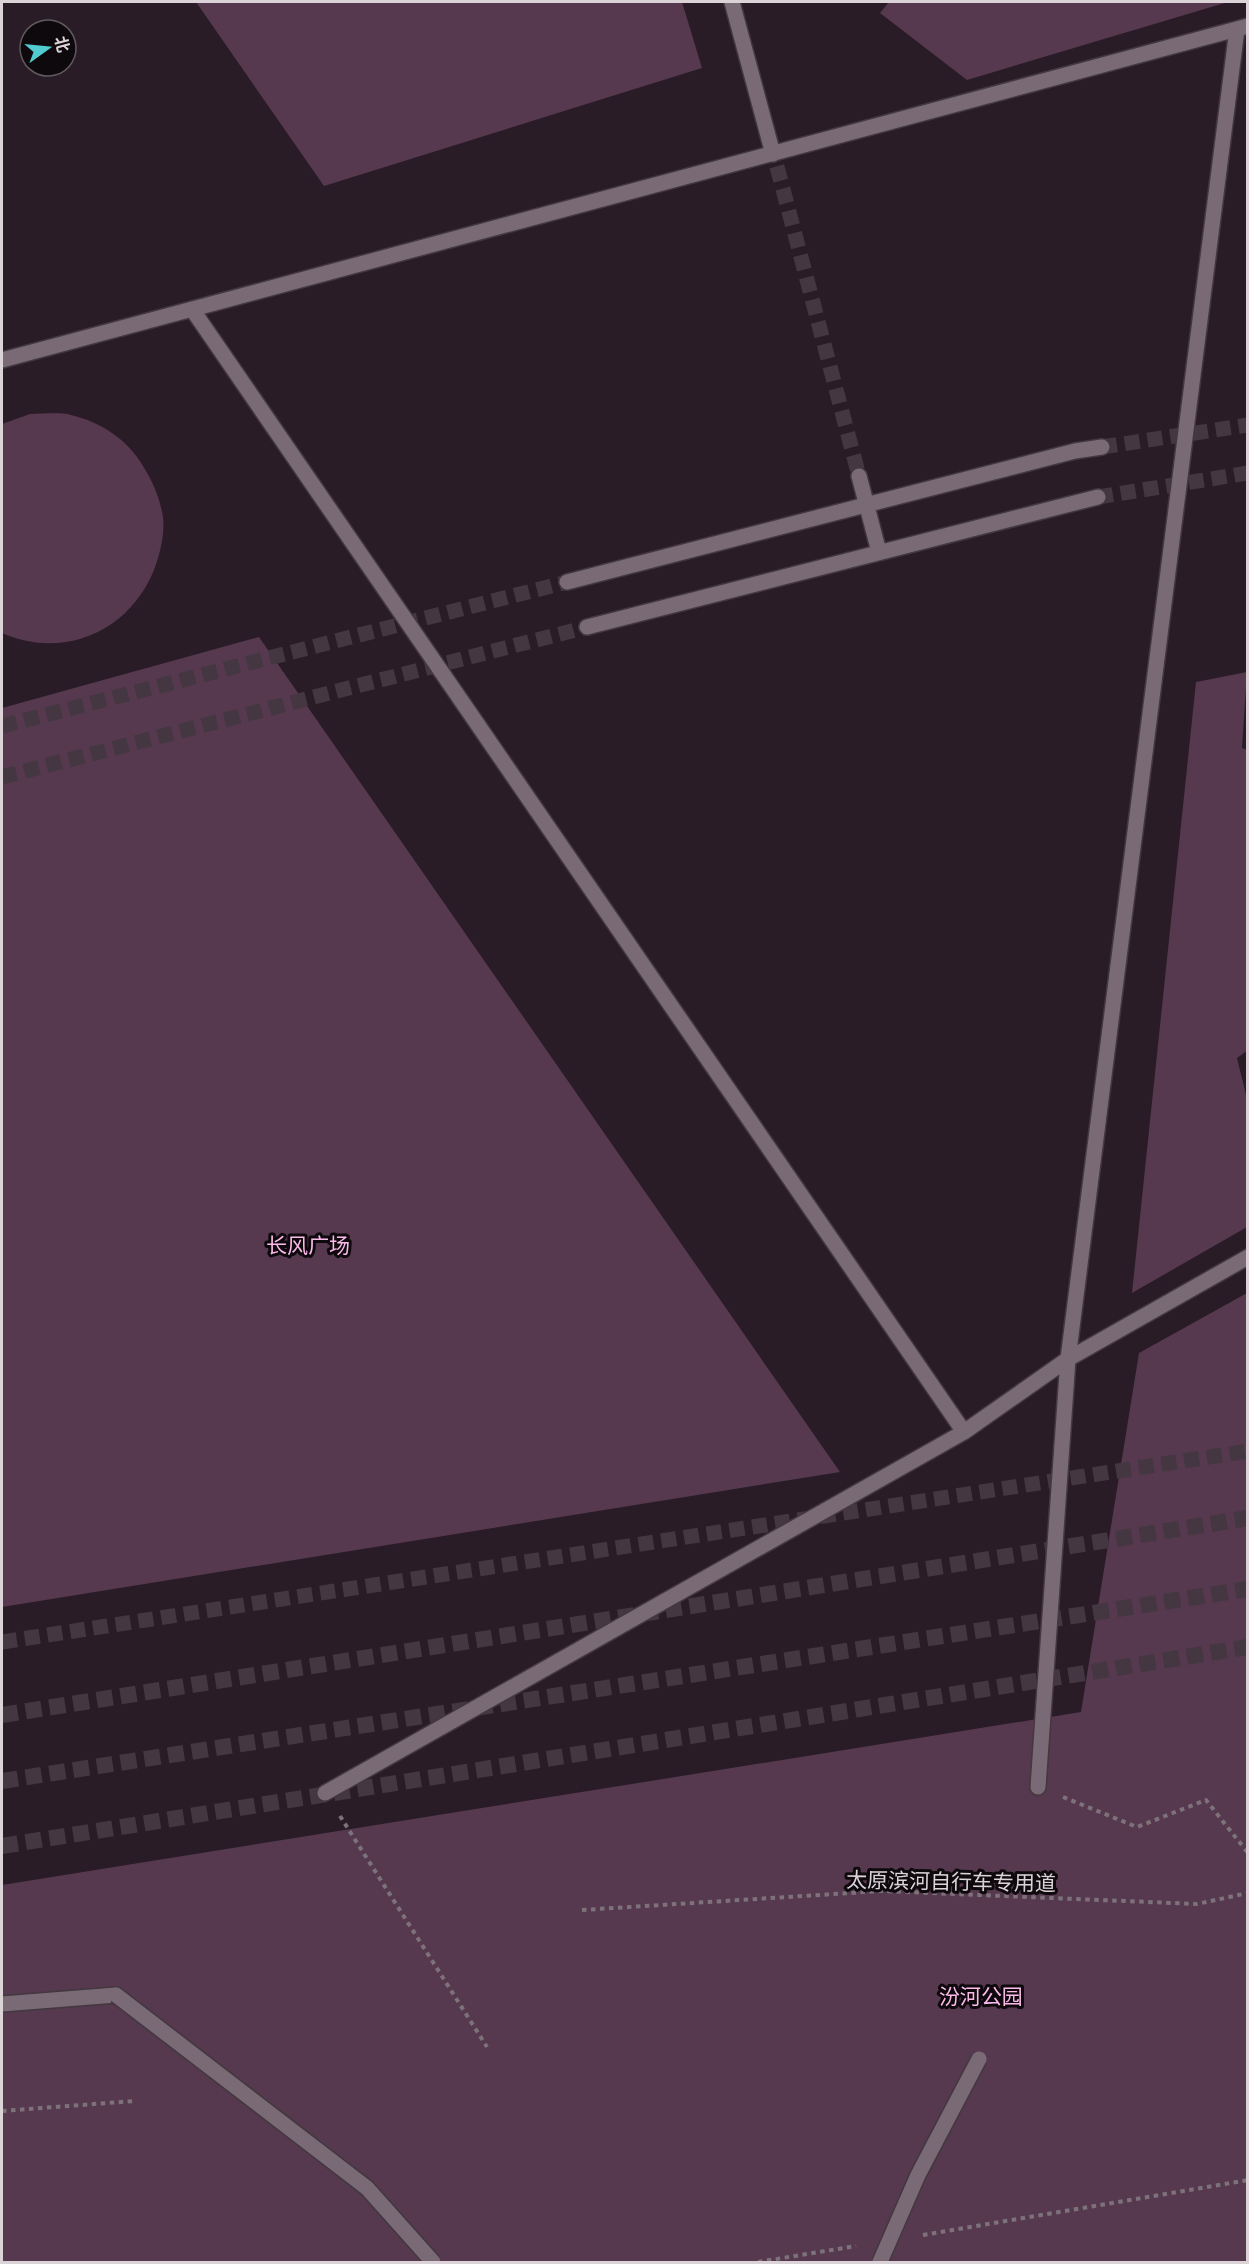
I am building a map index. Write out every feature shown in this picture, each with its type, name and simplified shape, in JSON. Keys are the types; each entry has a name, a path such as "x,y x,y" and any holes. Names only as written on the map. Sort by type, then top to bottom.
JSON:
{"street":[{"path":"732,2 773,154"},
{"path":"2,360 1242,28 1068,1359 1038,1786"},
{"path":"192,309 964,1432"},
{"path":"567,582 1075,451 1102,447"},
{"path":"859,476 879,552"},
{"path":"587,627 1098,497"},
{"path":"326,1793 964,1432 1068,1359 1248,1257"},
{"path":"2,2004 116,1995 367,2188 433,2262"},
{"path":"880,2262 918,2175 979,2059"}],"path":[{"path":"1038,1786 1137,1827 1206,1800 1248,1853"},
{"path":"326,1793 487,2047"},
{"name":"太原滨河自行车专用道","path":"582,1910 882,1891 1197,1904 1248,1893"},
{"path":"2,2111 134,2101"},
{"path":"921,2235 1248,2180"},
{"path":"758,2262 863,2245"}],"green space":[{"path":"196,2 682,2 702,68 324,186"},
{"path":"889,2 1228,2 967,80 880,13"},
{"path":"30,414 71,415 93,422 113,433 130,448 143,466 156,490 163,517 163,537 158,557 143,592 128,610 111,624 92,635 70,641 48,643 25,641 2,633 2,424"},
{"name":"长风广场","path":"259,637 840,1472 2,1607 2,708"},
{"path":"1247,672 1242,748 1248,750 1248,1050 1237,1058 1247,1099 1247,1227 1132,1293 1196,682"},
{"name":"汾河公园","path":"1247,1293 1247,2262 2,2262 2,1885 1081,1712 1139,1353"}],"tunnel":[{"path":"771,144 859,476"},
{"path":"1102,447 1248,425"},
{"path":"1098,497 1248,473"},
{"path":"2,726 567,582"},
{"path":"2,777 587,627"},
{"path":"2,1642 1248,1451"},
{"path":"2,1715 1248,1518"},
{"path":"2,1781 1248,1589"},
{"path":"2,1846 1248,1647"}]}
